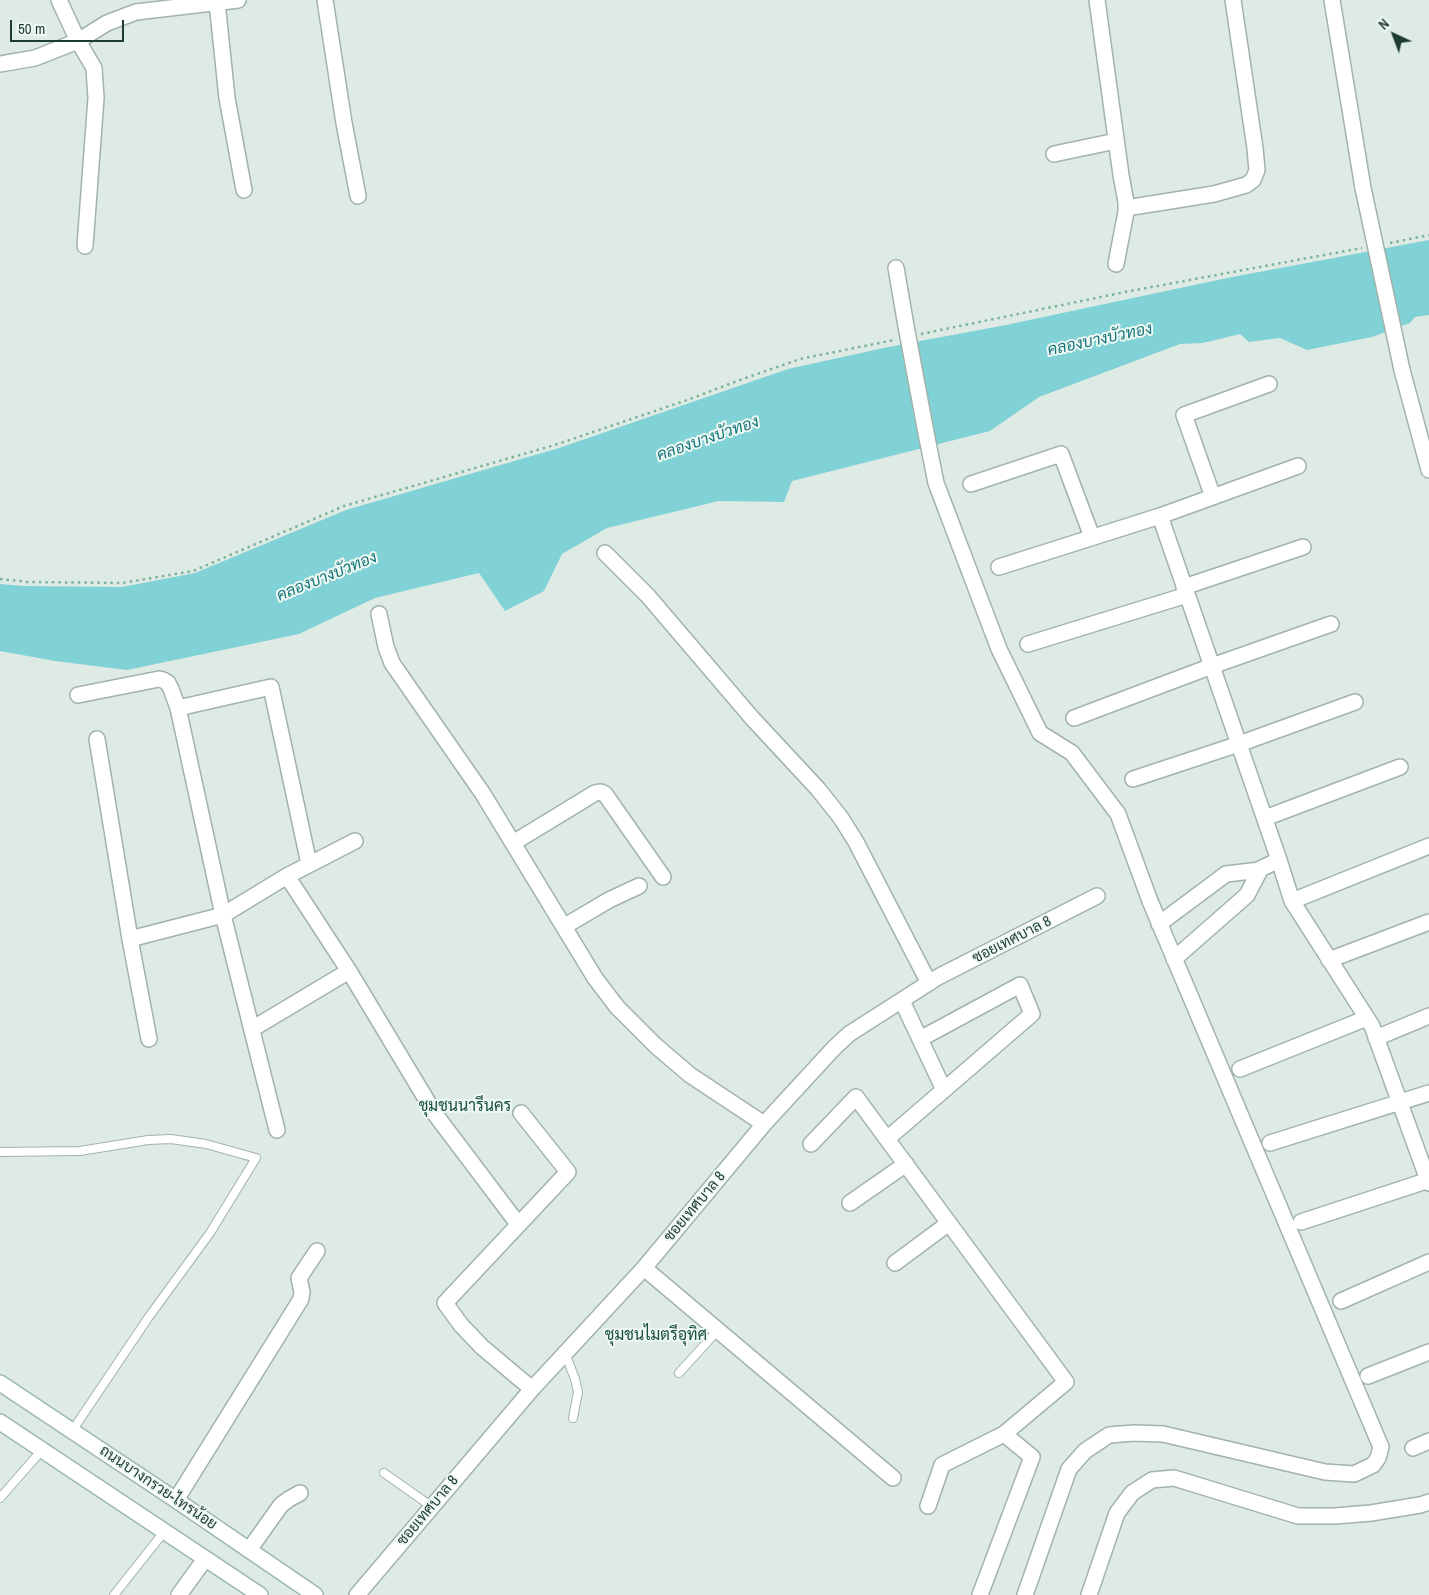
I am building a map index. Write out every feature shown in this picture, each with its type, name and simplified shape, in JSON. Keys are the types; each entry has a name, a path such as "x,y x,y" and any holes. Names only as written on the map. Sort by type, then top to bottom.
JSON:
{"street":[{"path":"59,0 78,41 94,68 96,98 85,246"},
{"path":"0,64 35,58 78,41 107,23 136,12 172,4 238,0"},
{"path":"325,0 344,123 358,196"},
{"path":"1097,0 1126,208 1116,264"},
{"path":"1126,208 1214,194 1246,185 1254,180 1257,170 1255,148 1233,0"},
{"path":"1332,0 1363,188 1402,370 1429,470"},
{"path":"217,2 227,98 244,190"},
{"path":"1054,154 1116,141"},
{"path":"896,268 910,331 936,483 999,649 1040,733 1072,753 1118,814 1159,924 1379,1440 1380,1447 1378,1458 1373,1465 1354,1474 1326,1472 1163,1434 1134,1433 1110,1435 1084,1451 1069,1469 1025,1595"},
{"path":"1213,497 1184,415 1269,384"},
{"path":"972,484 1061,454 1092,537"},
{"path":"998,567 1160,516 1298,466"},
{"path":"1160,516 1292,901 1372,1026 1429,1181 1301,1222"},
{"path":"1028,644 1186,591 1303,547"},
{"path":"605,553 648,596 752,718 818,789 841,818 856,842 929,983"},
{"path":"379,614 386,647 392,663 484,794 595,978 623,1013 656,1046 690,1074 764,1124"},
{"path":"1074,718 1331,624"},
{"path":"78,695 159,679 168,683 178,708 223,915 277,1130"},
{"path":"178,708 271,687 309,864"},
{"path":"1133,779 1239,744 1355,702"},
{"path":"98,739 130,939 149,1039"},
{"path":"1265,818 1400,767"},
{"path":"512,843 595,793 601,792 605,794 663,877"},
{"path":"130,939 223,915 287,876 355,841"},
{"path":"1292,901 1429,846"},
{"path":"1159,924 1226,874 1258,870 1279,860"},
{"path":"1174,958 1247,895 1260,870 1258,870"},
{"path":"287,876 349,971 435,1114 518,1224"},
{"path":"565,926 639,886"},
{"name":"ซอยเทศบาล 8","path":"357,1595 532,1389 644,1268 764,1124 834,1048 849,1034 929,983 1097,896"},
{"path":"1329,960 1429,922"},
{"path":"252,1029 349,971"},
{"path":"887,1139 1032,1014 1020,985 920,1039"},
{"path":"902,1001 944,1090"},
{"path":"1376,1038 1429,1016"},
{"path":"1240,1069 1366,1018"},
{"path":"1270,1143 1429,1093"},
{"path":"811,1144 856,1097 1066,1382 1004,1434 942,1465 928,1506"},
{"path":"520,1113 568,1172 445,1303 461,1325 482,1346 532,1389"},
{"path":"850,1203 906,1164"},
{"path":"895,1263 948,1223"},
{"path":"176,1500 301,1299 302,1292 299,1278 316,1251"},
{"path":"1341,1301 1429,1262"},
{"path":"644,1268 893,1478"},
{"path":"1368,1376 1429,1352"},
{"name":"ถนนบางกรวย-ไทรน้อย","path":"0,1383 315,1595"},
{"path":"0,1422 257,1594"},
{"path":"980,1595 1032,1457 1004,1434"},
{"path":"1413,1448 1429,1441"},
{"path":"1089,1595 1117,1513 1132,1493 1152,1480 1174,1478 1298,1516 1335,1516 1371,1513 1429,1502"},
{"path":"249,1550 281,1505 300,1493"},
{"path":"179,1595 206,1559"}],"lane":[{"path":"0,1152 80,1151 148,1140 171,1139 206,1144 256,1158 210,1233 148,1318 72,1431"},
{"path":"679,1373 718,1330"},
{"path":"565,1353 578,1392 574,1418"},
{"path":"0,1498 42,1450"},
{"path":"384,1473 431,1506"},
{"path":"114,1595 164,1532"}],"path":[{"path":"1384,244 1429,235"},
{"path":"910,331 1364,247"},
{"path":"0,579 29,582 122,583 193,571 344,506 558,444 800,359 895,340"}],"water":[{"name":"คลองบางบัวทอง","path":"1429,240 1429,315 1415,317 1410,323 1372,337 1307,350 1280,338 1249,342 1240,334 1203,343 1180,344 1039,397 990,431 792,481 784,502 719,501 607,528 562,554 544,591 505,611 479,573 375,598 299,634 127,670 55,661 0,651 0,584 122,587 195,573 346,510 559,448 788,369 1227,278"}],"district":[{"name":"ชุมชนนารีนคร","path":"465,1107"},
{"name":"ชุมชนไมตรีอุทิศ","path":"656,1336"}]}
